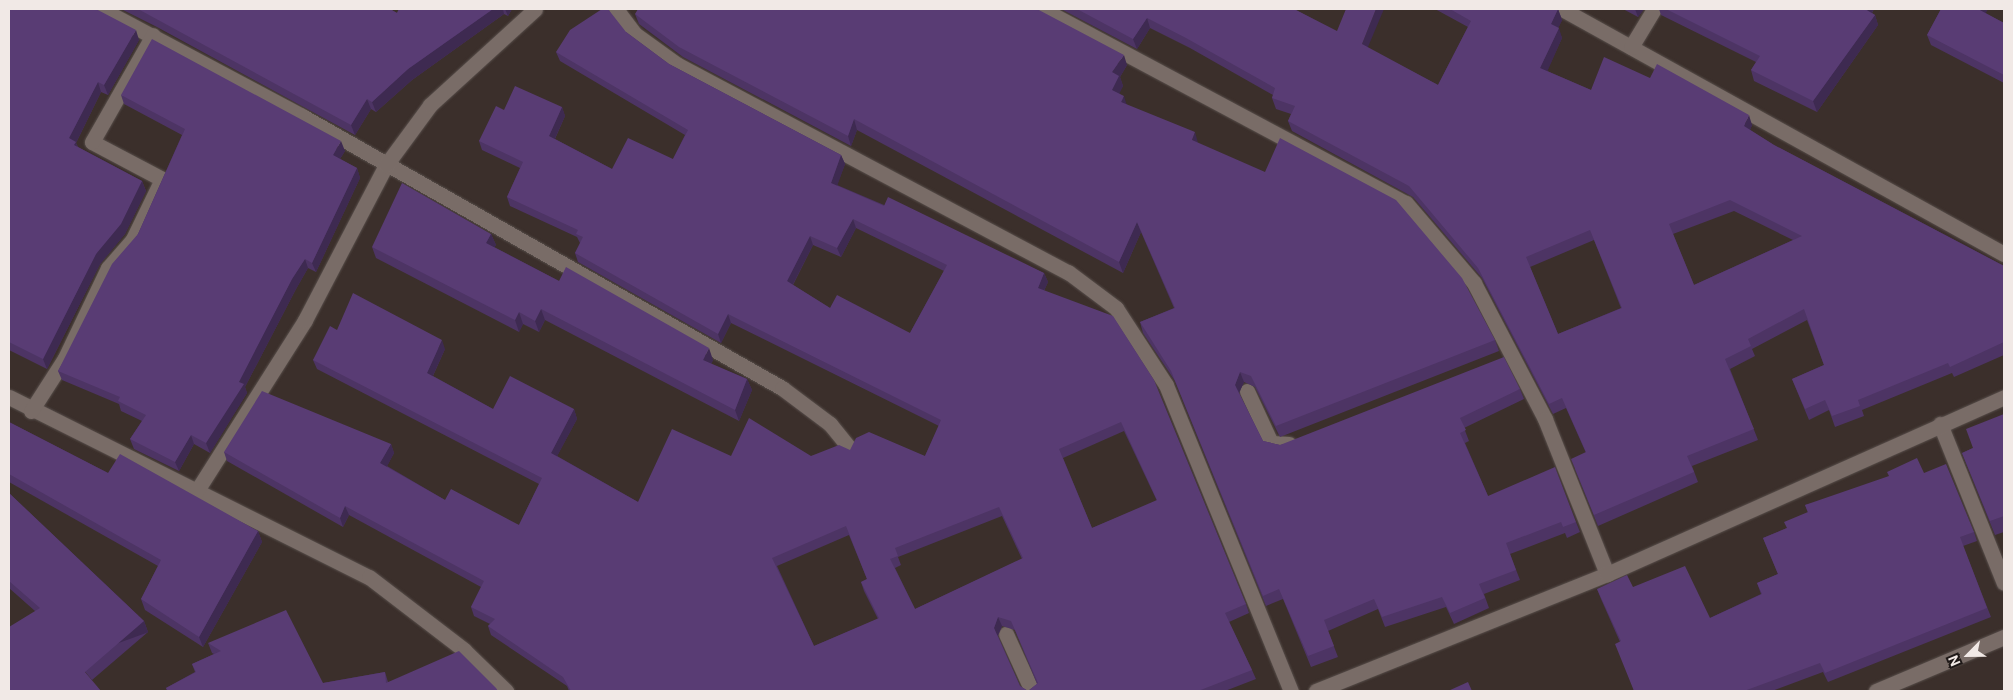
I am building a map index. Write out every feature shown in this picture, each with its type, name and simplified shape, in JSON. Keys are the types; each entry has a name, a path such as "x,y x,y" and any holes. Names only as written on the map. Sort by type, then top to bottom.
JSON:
{"street":[{"path":"101,9 153,35 782,388 830,424 851,450"},
{"path":"196,492 305,320 386,165 430,105 535,9"},
{"path":"616,9 635,34 678,65 1068,272 1116,308 1166,386 1291,691"},
{"path":"1042,9 1406,203 1474,283 1545,419 1607,574"},
{"path":"1562,9 2004,254"},
{"path":"1631,47 1654,9"},
{"path":"31,411 65,358 108,268 133,239 162,179 92,142 153,35"},
{"path":"1493,364 1511,356"},
{"path":"1247,391 1271,443 1280,447 1308,439"},
{"path":"9,397 31,411 369,576 464,650 506,691"},
{"path":"1316,691 1607,574 2004,397"},
{"path":"1940,424 2004,583"},
{"path":"1006,634 1032,691"},
{"path":"1876,691 2004,638"}],"building":[{"path":"9,9 96,9 136,30 104,85 98,82 69,138 76,142 74,145 142,181 121,224 96,254 43,359 9,342"},
{"path":"138,9 390,9 397,13 399,9 493,9 408,69 372,102 367,99 351,125"},
{"path":"602,9 608,9 626,32 669,64 841,155 831,183 884,206 888,197 1044,273 1038,288 1113,316 1154,380 1246,604 1225,613 1252,670 1198,691 1028,691 571,691 563,677 488,626 495,619 471,607 484,581 345,506 340,518 224,452 262,391 391,444 380,463 445,500 451,489 519,525 542,478 313,360 330,326 337,330 353,293 442,340 427,373 493,409 510,376 574,409 551,453 638,502 672,429 731,456 749,418 811,456 839,445 850,450 856,438 869,432 925,456 941,420 728,314 718,334 575,253 583,237 576,234 578,230 507,197 523,162 479,141 496,106 504,110 515,86 562,107 549,136 612,169 628,138 673,159 688,130 556,52 570,30","holes":["853,219 947,265 910,333 837,295 830,308 787,281 810,236 837,248","1121,422 1157,500 1092,528 1059,449","999,507 1023,558 915,609 890,559 898,556 895,548","846,526 867,579 861,582 879,618 814,646 772,558","998,617 1011,621 1038,683 1028,691 1020,686 994,628"]},
{"path":"638,9 1037,9 1124,55 1112,72 1119,76 1112,90 1124,96 1121,102 1195,132 1192,140 1265,172 1280,138 1396,200 1462,278 1495,340 1276,426 1251,376 1240,372 1235,385 1263,441 1280,445 1504,357 1520,389 1460,418 1466,430 1460,433 1488,496 1555,467 1576,522 1563,527 1561,522 1506,543 1516,570 1479,584 1485,598 1450,613 1442,597 1382,617 1374,599 1324,620 1334,646 1308,656 1279,589 1263,596 1171,371 1140,322 1175,308 1137,222 1119,262 854,119 848,136 679,47 635,14"},
{"path":"1077,9 1294,9 1337,31 1346,9 1376,9 1362,44 1438,85 1471,21 1450,9 1558,9 1551,24 1559,28 1540,68 1591,90 1604,57 1650,78 1657,64 1749,115 1744,126 1774,145 2004,266 2004,342 1950,367 1948,363 1858,400 1860,406 1832,416 1825,400 1805,409 1792,379 1824,365 1804,309 1748,339 1751,346 1725,359 1754,429 1687,456 1694,472 1594,515 1571,459 1586,452 1562,398 1549,404 1478,268 1409,186 1288,121 1295,106 1272,98 1275,88 1186,38 1147,18 1133,39","holes":["1730,200 1802,236 1694,285 1669,224","1590,230 1622,308 1558,334 1526,257"]},
{"path":"1666,9 1865,9 1875,15 1813,101 1751,70 1760,56"},
{"path":"1941,9 1978,9 2004,23 2004,75 1927,35"},
{"path":"152,39 341,141 333,155 357,168 312,263 305,259 292,279 239,382 244,384 206,443 191,435 175,462 130,439 146,415 118,401 120,397 58,371 112,264 138,234 185,129 121,95"},
{"path":"402,183 491,234 486,243 559,281 566,267 709,348 703,360 747,379 735,410 541,309 535,321 519,312 515,320 372,247"},
{"path":"2004,414 2004,516 1990,521 1962,453 1973,448 1966,429"},
{"path":"9,422 108,473 120,454 258,531 199,637 141,599 161,560 9,474"},
{"path":"1917,458 1924,473 1946,464 1974,532 1960,537 1987,608 1825,673 1820,663 1744,691 1634,691 1615,644 1621,641 1597,589 1627,575 1633,587 1685,566 1710,618 1762,594 1757,583 1778,574 1763,538 1787,528 1784,522 1808,512 1805,505 1889,476 1887,472"},
{"path":"9,493 144,621 85,672 101,691 9,691 9,627 40,608 9,581"},
{"path":"286,610 323,683 385,672 386,683 459,651 498,691 168,691 166,688 196,672 192,664 221,651 208,643"},
{"path":"1468,682 1472,691 1448,691"}]}
